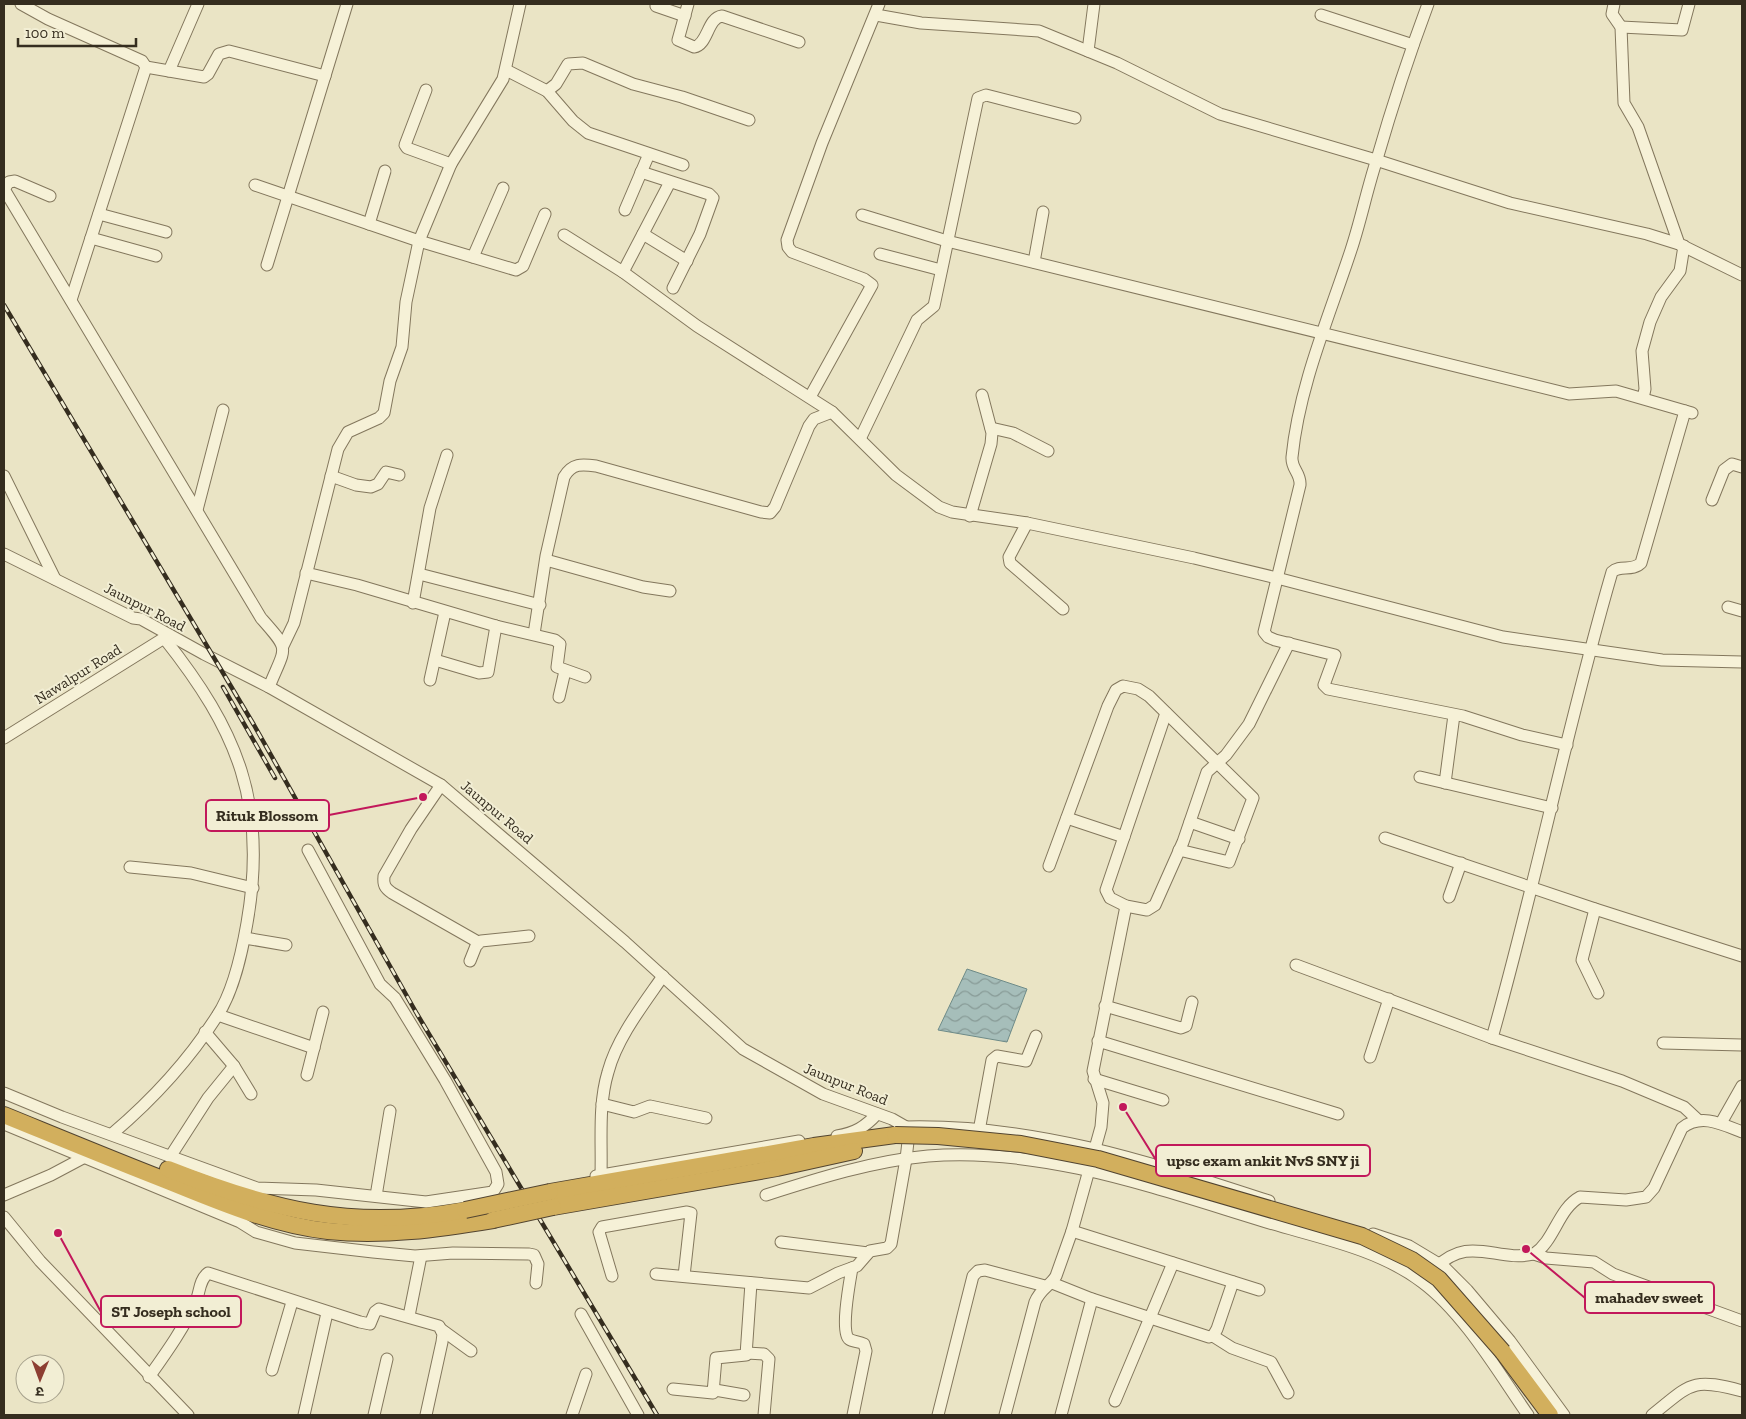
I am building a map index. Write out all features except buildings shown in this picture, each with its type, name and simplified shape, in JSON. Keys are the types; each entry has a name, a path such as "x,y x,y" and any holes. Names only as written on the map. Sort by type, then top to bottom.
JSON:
{"highway":[{"path":"4,1104 42,1125 200,1194 301,1226 327,1231 402,1232 440,1229 493,1220 551,1195"},
{"path":"4,1115 42,1125 270,1205 307,1213 379,1219 413,1218 551,1195 749,1173 853,1151 899,1136 919,1144 984,1149 1074,1163 1145,1181 1352,1242 1379,1252 1430,1283 1501,1356 1550,1415"},
{"path":"1501,1356 1537,1415"}],"street":[{"path":"21,4 48,19 142,61 146,66 204,77 208,74 219,54 223,51 228,51 325,76"},
{"path":"168,71 198,4"},
{"path":"266,265 289,196 347,4"},
{"path":"269,687 283,646 294,623 331,476 344,436 379,418 384,413 390,381 402,347 406,302 419,241 451,164 503,79 520,4"},
{"path":"688,4 678,40 694,47 699,45 715,18 722,16 799,42"},
{"path":"1088,51 1094,4"},
{"path":"1428,4 1376,160 1351,248 1323,332 1294,441 1292,464 1299,474 1300,485 1264,632 1268,637 1335,655 1324,685 1328,690 1454,715 1522,735 1567,745"},
{"path":"1614,4 1612,14 1621,27 1624,103 1638,127 1682,245 1680,271 1661,297 1650,322 1642,351 1645,365 1643,398"},
{"path":"1621,27 1682,30 1689,4"},
{"path":"656,6 685,16"},
{"path":"810,397 872,285 864,279 800,257 788,247 788,240 822,143 855,59 878,9 921,23 1039,31 1088,51 1220,114 1376,160 1510,204 1647,234 1682,245 1742,275"},
{"path":"1321,15 1413,45"},
{"path":"547,91 556,84 568,64 578,62 633,84 682,97 749,120"},
{"path":"70,300 146,66"},
{"path":"506,70 547,91 573,121 588,133 683,165"},
{"path":"426,90 405,145 408,148 451,164"},
{"path":"860,439 917,320 934,306 978,98 986,95 1075,118"},
{"path":"625,210 649,154"},
{"path":"369,224 386,171"},
{"path":"642,172 709,194 713,198 700,234 674,288"},
{"path":"50,196 15,181 9,182 4,189 261,618 280,638 283,646"},
{"path":"623,272 670,182"},
{"path":"255,185 419,241 516,270 521,269 545,214"},
{"path":"474,257 503,188"},
{"path":"1034,262 1043,212"},
{"path":"99,214 166,232"},
{"path":"862,215 947,241 1569,394 1616,390 1689,412 1641,563 1633,568 1618,568 1612,572 1590,649 1533,887 1492,1038"},
{"path":"643,234 687,261"},
{"path":"564,235 623,272 698,326 832,412 896,475 939,507 970,516 1026,523 1277,578 1503,638 1662,660 1742,662"},
{"path":"91,238 156,256"},
{"path":"880,254 941,270"},
{"path":"970,516 991,444 991,428 982,395"},
{"path":"197,510 223,410"},
{"path":"534,634 546,560 564,477 568,470 575,465 596,466 770,513 775,507 809,426 814,419 832,412"},
{"path":"991,428 1013,433 1048,452"},
{"path":"412,603 430,508 447,455"},
{"path":"1712,500 1724,470 1732,464 1742,467"},
{"path":"331,476 366,487 378,484 386,472 399,475"},
{"path":"4,476 53,574"},
{"path":"1026,523 1009,557 1010,562 1063,609"},
{"path":"4,546 53,574"},
{"path":"4,554 53,574"},
{"path":"546,560 643,586 670,591"},
{"path":"306,573 358,585 412,603 559,642 557,667 585,677"},
{"name":"Jaunpur Road","path":"53,574 136,612 141,619 167,636 269,687 441,784 663,976 743,1049 815,1090 899,1122 899,1136"},
{"path":"419,574 540,605"},
{"path":"1728,608 1742,611"},
{"path":"430,680 445,612"},
{"path":"435,660 479,673 488,672 496,626"},
{"path":"112,1134 156,1095 218,1015 242,952 253,888 254,849 252,817 247,789 238,760 220,718 167,636"},
{"name":"Nawalpur Road","path":"4,738 167,636"},
{"path":"1166,713 1106,890 1110,898 1126,906 1146,910 1151,909 1179,850 1207,772 1226,755 1249,724 1290,643"},
{"path":"558,697 565,671"},
{"path":"1049,866 1116,690 1124,686 1138,689 1166,713 1216,764 1253,798 1240,839 1229,862 1179,850"},
{"path":"1444,783 1454,715"},
{"path":"1420,777 1552,808"},
{"path":"441,784 411,829 384,876 385,888 478,942 528,936"},
{"path":"1067,818 1124,837"},
{"path":"1190,822 1240,839"},
{"path":"1385,838 1533,887 1595,910 1742,956"},
{"path":"4,1093 170,1157 257,1188 316,1190 426,1202 486,1194 497,1188 498,1178 445,1080 395,998 380,984 308,850"},
{"path":"1449,897 1461,863"},
{"path":"130,868 191,874 253,888"},
{"path":"1005,1415 1035,1302 1048,1284 1072,1231 1095,1148 1103,1112 1101,1095 1094,1079 1093,1071 1126,906"},
{"path":"1595,910 1582,960 1598,993"},
{"path":"245,938 286,945"},
{"path":"470,961 478,942"},
{"path":"1296,965 1492,1038 1555,1058 1674,1102 1684,1106 1698,1120"},
{"path":"601,1175 602,1104 608,1071 616,1050 663,976"},
{"path":"1370,1057 1389,999"},
{"path":"1105,1006 1182,1028 1186,1026 1192,1002"},
{"path":"307,1074 323,1012"},
{"path":"218,1015 314,1048"},
{"path":"205,1032 234,1066 251,1094"},
{"path":"979,1131 992,1060 998,1056 1026,1061 1036,1036"},
{"path":"1098,1041 1338,1114"},
{"path":"1663,1043 1742,1044"},
{"path":"170,1157 219,1083 234,1066"},
{"path":"1094,1079 1163,1100"},
{"path":"1721,1123 1742,1086"},
{"path":"602,1104 634,1112 650,1106 706,1118"},
{"path":"376,1196 390,1111"},
{"path":"551,1195 601,1175 857,1131 867,1125 877,1114"},
{"path":"1534,1254 1543,1246 1570,1204 1580,1197 1636,1200 1651,1193 1682,1128 1690,1122 1698,1120 1721,1123 1742,1132"},
{"path":"4,1124 240,1222 256,1232 295,1243 421,1256 453,1253 529,1254 534,1255 538,1264 536,1283"},
{"path":"899,1136 979,1131 1033,1136 1095,1148 1156,1165 1409,1246 1440,1264 1467,1290 1510,1341 1564,1415"},
{"path":"656,1274 809,1288 838,1272 852,1268 868,1253 891,1244 909,1133 899,1136"},
{"path":"766,1194 855,1168 906,1159 954,1155 994,1156 1088,1171 1142,1184 1390,1262 1422,1282 1448,1306 1485,1352 1528,1415"},
{"path":"4,1196 83,1158"},
{"path":"612,1276 599,1232 602,1227 687,1212 690,1213 691,1223 684,1276"},
{"path":"4,1217 40,1261 149,1377 188,1415"},
{"path":"1072,1231 1259,1290"},
{"path":"781,1242 868,1253"},
{"path":"1422,1282 1452,1254 1474,1251 1534,1254 1546,1258 1594,1262 1613,1274 1742,1321"},
{"path":"410,1316 421,1256"},
{"path":"1116,1400 1173,1263"},
{"path":"852,1268 846,1314 846,1336 850,1340 864,1344 866,1351 853,1415"},
{"path":"938,1415 974,1276 978,1271 985,1270 1048,1284 1150,1316 1204,1336 1213,1336 1232,1348 1270,1362 1288,1393"},
{"path":"149,1377 174,1342 197,1300 202,1282 208,1273 292,1302 370,1324 375,1312 379,1309 410,1316 439,1326 471,1351"},
{"path":"1213,1336 1233,1282"},
{"path":"715,1390 716,1358 744,1357 747,1352 751,1283"},
{"path":"1061,1415 1092,1299"},
{"path":"272,1370 292,1302"},
{"path":"304,1415 327,1313"},
{"path":"581,1314 638,1415"},
{"path":"426,1415 442,1342 442,1330"},
{"path":"747,1352 764,1354 769,1359 764,1415"},
{"path":"374,1415 387,1359"},
{"path":"572,1415 586,1374"},
{"path":"1652,1415 1685,1389 1695,1384 1712,1384 1742,1391"},
{"path":"673,1389 710,1394 715,1390 744,1395"},
{"path":"1515,1415 1519,1402"}],"water":[{"path":"967,969 1027,989 1007,1042 938,1030"}],"railway":[{"path":"4,305 254,725 417,1014 657,1415"},
{"path":"223,687 275,778"}],"place":[{"name":"Rituk Blossom","path":"423,797"},
{"name":"upsc exam ankit NvS SNY ji","path":"1123,1107"},
{"name":"ST Joseph school","path":"58,1233"},
{"name":"mahadev sweet","path":"1526,1249"}]}
